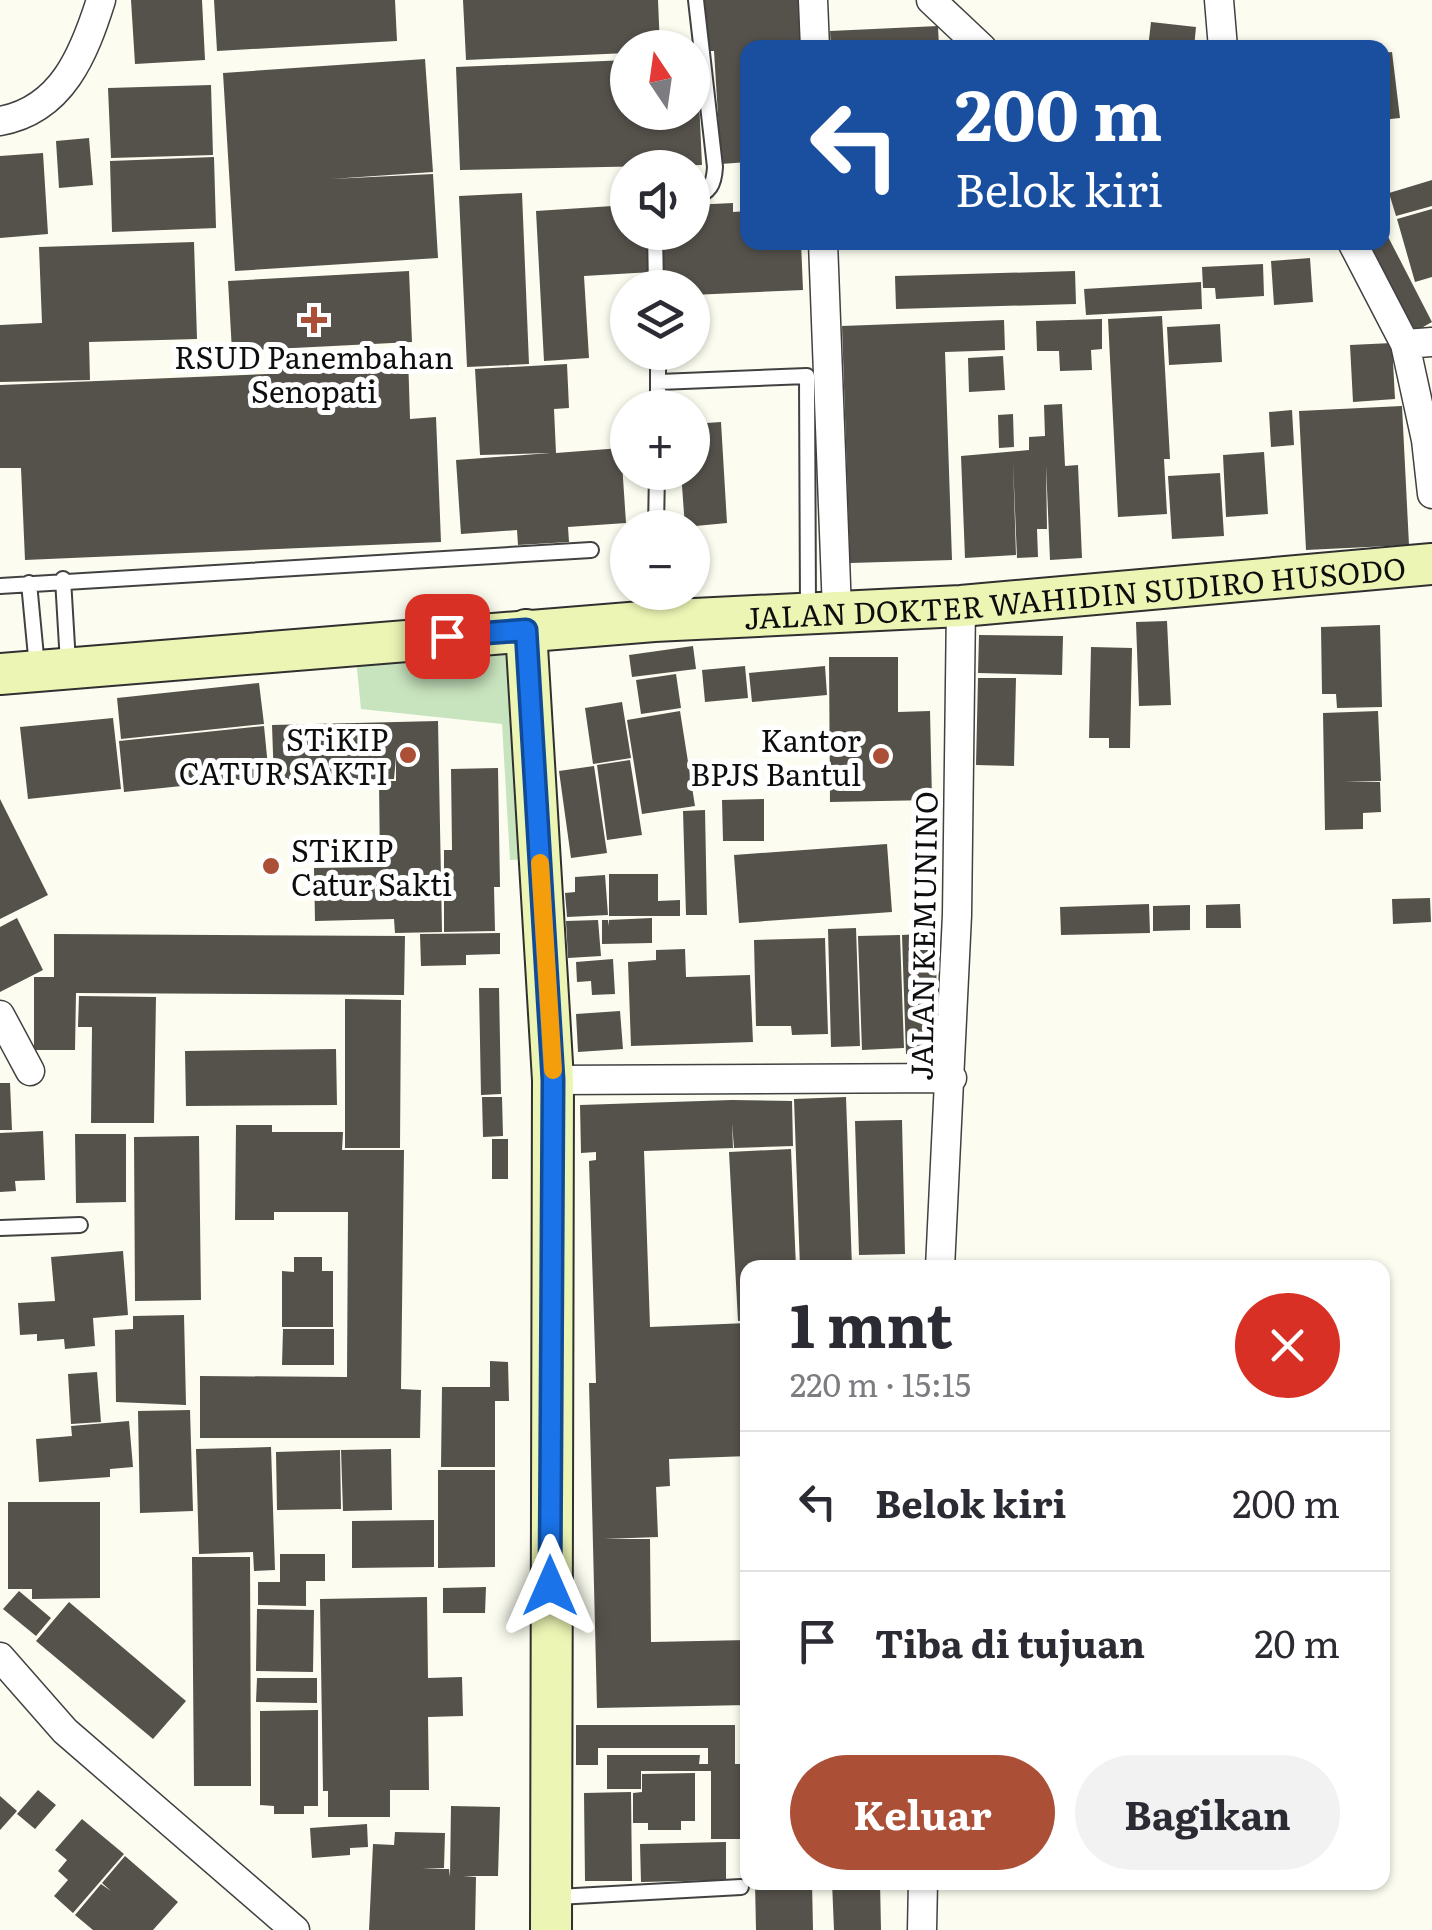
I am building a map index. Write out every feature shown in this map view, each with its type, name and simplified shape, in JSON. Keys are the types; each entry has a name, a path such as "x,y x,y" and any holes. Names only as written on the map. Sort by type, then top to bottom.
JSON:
{"main road":[{"name":"JALAN DOKTER WAHIDIN SUDIRO HUSODO","path":"35,671 526,630 654,614 961,606 1432,564"},
{"path":"526,630 553,1080 551,1914"}],"street":[{"path":"0,122 20,118 46,103 59,88 88,40 101,0"},
{"path":"813,0 815,40"},
{"path":"931,0 974,40"},
{"path":"1219,0 1222,40"},
{"path":"823,250 823,611"},
{"path":"1357,250 1418,343 1432,494"},
{"name":"JALAN KEMUNINO","path":"941,1260 952,1078 961,606"},
{"path":"0,1015 30,1072"},
{"path":"553,1080 952,1078"},
{"path":"0,1657 65,1731 294,1930"},
{"path":"922,1890 922,1930"}],"lane":[{"path":"696,0 714,167 710,188"},
{"path":"659,370 659,390"},
{"path":"659,382 807,376 823,611"},
{"path":"0,586 591,550"},
{"path":"35,671 63,580"},
{"path":"29,583 35,671"},
{"path":"0,1228 80,1224"},
{"path":"551,1914 740,1888"}],"green space":[{"path":"530,628 553,858 510,860 502,724 361,709 354,639"}],"building":[{"path":"131,0 202,0 205,60 135,64"},
{"path":"214,0 395,0 397,41 217,51"},
{"path":"463,0 658,0 659,30 610,30 610,54 466,60"},
{"path":"701,0 800,0 802,40 740,40 740,163 721,164 714,51 710,51 710,30 703,30"},
{"path":"1151,22 1196,27 1195,40 1149,40"},
{"path":"938,26 939,40 831,40 830,31"},
{"path":"1390,52 1400,118 1390,119"},
{"path":"425,59 433,172 331,179 433,174 438,258 235,271 223,73"},
{"path":"610,61 610,130 700,130 701,150 610,150 610,167 460,170 456,67"},
{"path":"211,85 213,155 111,158 108,88"},
{"path":"89,138 93,185 59,188 56,141"},
{"path":"43,153 48,234 0,238 0,156"},
{"path":"214,157 216,228 112,232 110,161"},
{"path":"1432,180 1432,206 1396,216 1390,193"},
{"path":"522,193 529,364 467,367 459,196"},
{"path":"733,203 733,212 740,212 740,250 801,250 803,290 710,294 710,270 662,270 662,250 710,250 710,204"},
{"path":"610,206 610,250 650,250 652,270 610,270 610,274 584,276 589,358 544,361 536,211"},
{"path":"1432,209 1432,277 1415,282 1397,219"},
{"path":"1390,241 1432,322 1407,336 1363,250 1390,250"},
{"path":"194,242 197,339 89,342 90,380 0,382 0,325 42,323 39,247"},
{"path":"1310,258 1313,302 1274,305 1271,261"},
{"path":"1263,264 1264,296 1216,299 1215,288 1203,288 1202,267"},
{"path":"409,271 412,342 232,351 228,281"},
{"path":"1075,271 1076,304 896,309 895,276"},
{"path":"1201,282 1202,309 1086,315 1084,289"},
{"path":"1162,316 1170,459 1164,459 1167,514 1118,517 1108,319"},
{"path":"1102,319 1102,349 1091,350 1092,370 1060,371 1059,351 1037,351 1036,321"},
{"path":"1004,320 1005,350 945,352 952,560 850,563 842,326"},
{"path":"1220,324 1222,362 1169,365 1167,327"},
{"path":"1392,343 1395,399 1353,402 1350,345"},
{"path":"408,355 410,419 436,417 441,542 25,560 21,468 0,468 0,385 268,374 267,361"},
{"path":"1003,356 1005,390 969,392 968,358"},
{"path":"567,364 569,408 554,409 556,453 610,449 610,490 624,490 625,510 610,510 610,524 568,527 569,542 518,545 517,530 461,534 456,460 550,453 480,455 475,369"},
{"path":"1062,404 1065,466 1078,465 1082,558 1050,560 1046,465 1047,529 1037,529 1038,557 1017,558 1013,462 1016,555 965,558 961,456 1029,450 1029,437 1045,436 1044,405"},
{"path":"1402,406 1409,545 1306,550 1299,411"},
{"path":"1292,410 1294,445 1271,447 1269,412"},
{"path":"1013,414 1014,447 999,448 998,415"},
{"path":"721,422 727,523 710,525 710,510 684,510 682,490 710,490 710,423"},
{"path":"1264,452 1268,514 1226,517 1223,455"},
{"path":"1220,473 1224,536 1172,539 1168,476"},
{"path":"1167,621 1171,705 1139,706 1136,622"},
{"path":"1380,625 1382,707 1337,708 1336,694 1322,694 1321,627"},
{"path":"979,635 1063,636 1062,675 978,673"},
{"path":"693,646 696,669 632,677 629,655"},
{"path":"1091,647 1132,648 1130,748 1109,748 1109,738 1089,738"},
{"name":"Kantor BPJS Bantul","path":"829,657 898,657 898,712 930,711 932,800 830,802"},
{"path":"745,666 748,698 705,702 702,670"},
{"path":"825,666 827,695 752,702 749,673"},
{"path":"676,674 681,708 641,714 636,680"},
{"path":"978,678 1016,678 1014,766 976,765"},
{"path":"259,683 264,724 121,739 117,698"},
{"path":"622,702 631,758 593,764 585,708"},
{"path":"680,711 695,806 642,814 627,720"},
{"path":"1378,711 1381,781 1344,782 1380,782 1381,812 1363,813 1363,829 1325,830 1323,713"},
{"path":"113,718 121,789 28,799 20,727"},
{"path":"438,721 442,932 395,933 394,919 315,921 314,868 380,867 379,781 396,781 396,757 394,779 274,782 272,725"},
{"path":"264,726 269,777 124,792 119,741"},
{"path":"630,760 642,835 607,840 597,765"},
{"path":"594,766 607,853 571,858 559,771"},
{"path":"498,768 500,887 494,887 495,931 444,932 444,850 452,850 451,769"},
{"path":"0,799 48,895 0,919"},
{"path":"764,799 764,841 723,841 722,800"},
{"path":"705,810 707,915 686,915 683,811"},
{"path":"887,844 892,912 739,923 734,855"},
{"path":"609,874 658,874 658,901 680,900 680,916 609,916"},
{"path":"605,875 608,915 567,917 565,893 575,892 575,877"},
{"path":"1430,898 1431,922 1393,924 1392,899"},
{"path":"1149,904 1150,933 1061,935 1060,907"},
{"path":"1240,904 1241,928 1206,928 1206,905"},
{"path":"1190,905 1190,930 1153,931 1153,906"},
{"path":"17,918 43,970 0,992 0,927"},
{"path":"652,918 652,943 602,944 602,920 608,920 609,926 609,920"},
{"path":"598,920 601,956 568,958 566,921"},
{"path":"856,928 860,1046 831,1047 828,929"},
{"path":"500,933 500,954 466,955 466,965 421,966 420,934"},
{"path":"935,933 939,1053 906,1054 902,935"},
{"path":"54,934 405,936 404,995 76,993 75,1050 34,1050 34,977 54,977"},
{"path":"900,935 904,1048 862,1050 858,936"},
{"path":"825,938 828,1034 792,1035 791,1026 756,1026 754,940"},
{"path":"685,949 686,977 750,975 753,1042 631,1046 628,962 656,960 656,950"},
{"path":"613,959 615,994 592,995 591,981 577,982 576,962"},
{"path":"479,988 499,988 501,1094 481,1095"},
{"path":"79,996 156,997 154,1123 91,1123 92,1027 78,1027"},
{"path":"345,999 401,1000 400,1148 345,1148"},
{"path":"620,1011 623,1049 578,1052 576,1014"},
{"path":"336,1049 337,1105 186,1106 185,1051"},
{"path":"0,1083 10,1083 12,1130 0,1130"},
{"path":"482,1097 502,1097 503,1136 483,1137"},
{"path":"846,1097 852,1260 800,1260 794,1099"},
{"path":"792,1101 793,1146 734,1148 732,1123 733,1148 644,1151 650,1327 740,1323 740,1456 669,1459 670,1486 656,1487 658,1537 604,1539 650,1539 651,1642 740,1640 740,1705 597,1708 589,1383 596,1383 589,1161 596,1160 596,1152 581,1153 580,1105"},
{"path":"902,1120 905,1254 859,1255 855,1121"},
{"path":"236,1125 272,1125 272,1132 343,1132 342,1150 404,1150 401,1389 421,1390 420,1438 200,1438 200,1376 347,1377 348,1212 274,1212 274,1220 235,1220"},
{"path":"43,1131 45,1180 15,1181 16,1191 0,1192 0,1133"},
{"path":"75,1134 126,1134 126,1202 76,1203"},
{"path":"199,1136 201,1300 135,1301 134,1137"},
{"path":"492,1139 508,1139 508,1179 492,1179"},
{"path":"791,1149 796,1260 740,1260 738,1321 729,1152"},
{"path":"123,1251 128,1315 93,1318 95,1346 65,1349 64,1339 37,1341 37,1334 20,1335 18,1303 55,1301 51,1257"},
{"path":"294,1257 322,1257 322,1271 333,1271 333,1327 282,1327 282,1271 294,1272"},
{"path":"184,1315 186,1405 116,1402 115,1330 133,1329 133,1316"},
{"path":"283,1329 334,1329 334,1365 282,1365"},
{"path":"490,1361 508,1362 509,1401 495,1401 495,1467 441,1467 442,1387 490,1387"},
{"path":"97,1372 101,1422 71,1424 68,1374"},
{"path":"190,1410 193,1511 140,1513 138,1411"},
{"path":"129,1421 133,1467 110,1469 110,1477 39,1482 36,1439 72,1436 71,1426"},
{"path":"271,1447 275,1570 254,1571 253,1552 199,1554 196,1449"},
{"path":"391,1449 392,1510 343,1511 341,1450"},
{"path":"340,1450 341,1509 277,1510 276,1452"},
{"path":"438,1470 495,1470 495,1567 438,1568"},
{"path":"8,1502 100,1502 100,1598 32,1599 32,1589 8,1589"},
{"path":"434,1520 434,1567 352,1568 352,1521"},
{"path":"280,1554 325,1554 325,1581 306,1581 306,1606 258,1605 258,1582 280,1582"},
{"path":"192,1557 250,1557 251,1786 194,1786"},
{"path":"486,1587 485,1613 443,1613 443,1588"},
{"path":"19,1591 51,1618 36,1636 3,1609"},
{"path":"427,1597 428,1678 462,1677 463,1716 428,1717 429,1790 390,1790 390,1817 328,1817 328,1791 323,1791 320,1599"},
{"path":"69,1602 186,1701 153,1739 36,1641"},
{"path":"257,1609 314,1610 313,1672 256,1671"},
{"path":"257,1678 317,1678 317,1703 256,1702"},
{"path":"318,1710 318,1806 304,1806 304,1814 274,1814 274,1806 260,1805 260,1711"},
{"path":"576,1725 735,1725 735,1764 740,1764 740,1839 711,1839 711,1771 641,1771 641,1789 607,1789 607,1755 700,1755 699,1764 708,1764 708,1748 598,1748 598,1765 576,1765"},
{"path":"695,1773 695,1821 681,1821 681,1830 648,1830 648,1823 633,1823 633,1793 642,1792 642,1774"},
{"path":"38,1790 56,1805 35,1829 17,1814"},
{"path":"631,1792 632,1881 585,1881 584,1793"},
{"path":"0,1796 17,1811 0,1830"},
{"path":"451,1806 500,1807 498,1876 463,1876 476,1877 475,1930 369,1930 373,1844 394,1845 395,1832 445,1833 444,1868 422,1869 449,1869 450,1877"},
{"path":"82,1819 124,1854 73,1913 54,1896 68,1880 58,1871 67,1860 55,1850"},
{"path":"367,1824 368,1847 350,1848 350,1855 312,1858 310,1828"},
{"path":"726,1842 726,1880 641,1882 640,1844"},
{"path":"125,1856 178,1902 153,1930 93,1930 75,1915 101,1884 111,1891 102,1883"},
{"path":"755,1890 812,1890 813,1930 756,1930"},
{"path":"832,1890 880,1890 881,1930 834,1930"}],"slow traffic":[{"path":"540,863 553,1070"}],"place":[{"name":"RSUD Panembahan Senopati","path":"314,320"},
{"name":"STiKIP CATUR SAKTI","path":"408,755"},
{"name":"Kantor BPJS Bantul","path":"881,756"},
{"name":"STiKIP Catur Sakti","path":"271,866"}],"route":[{"path":"447,636 526,630 553,1080 550,1586"}]}
